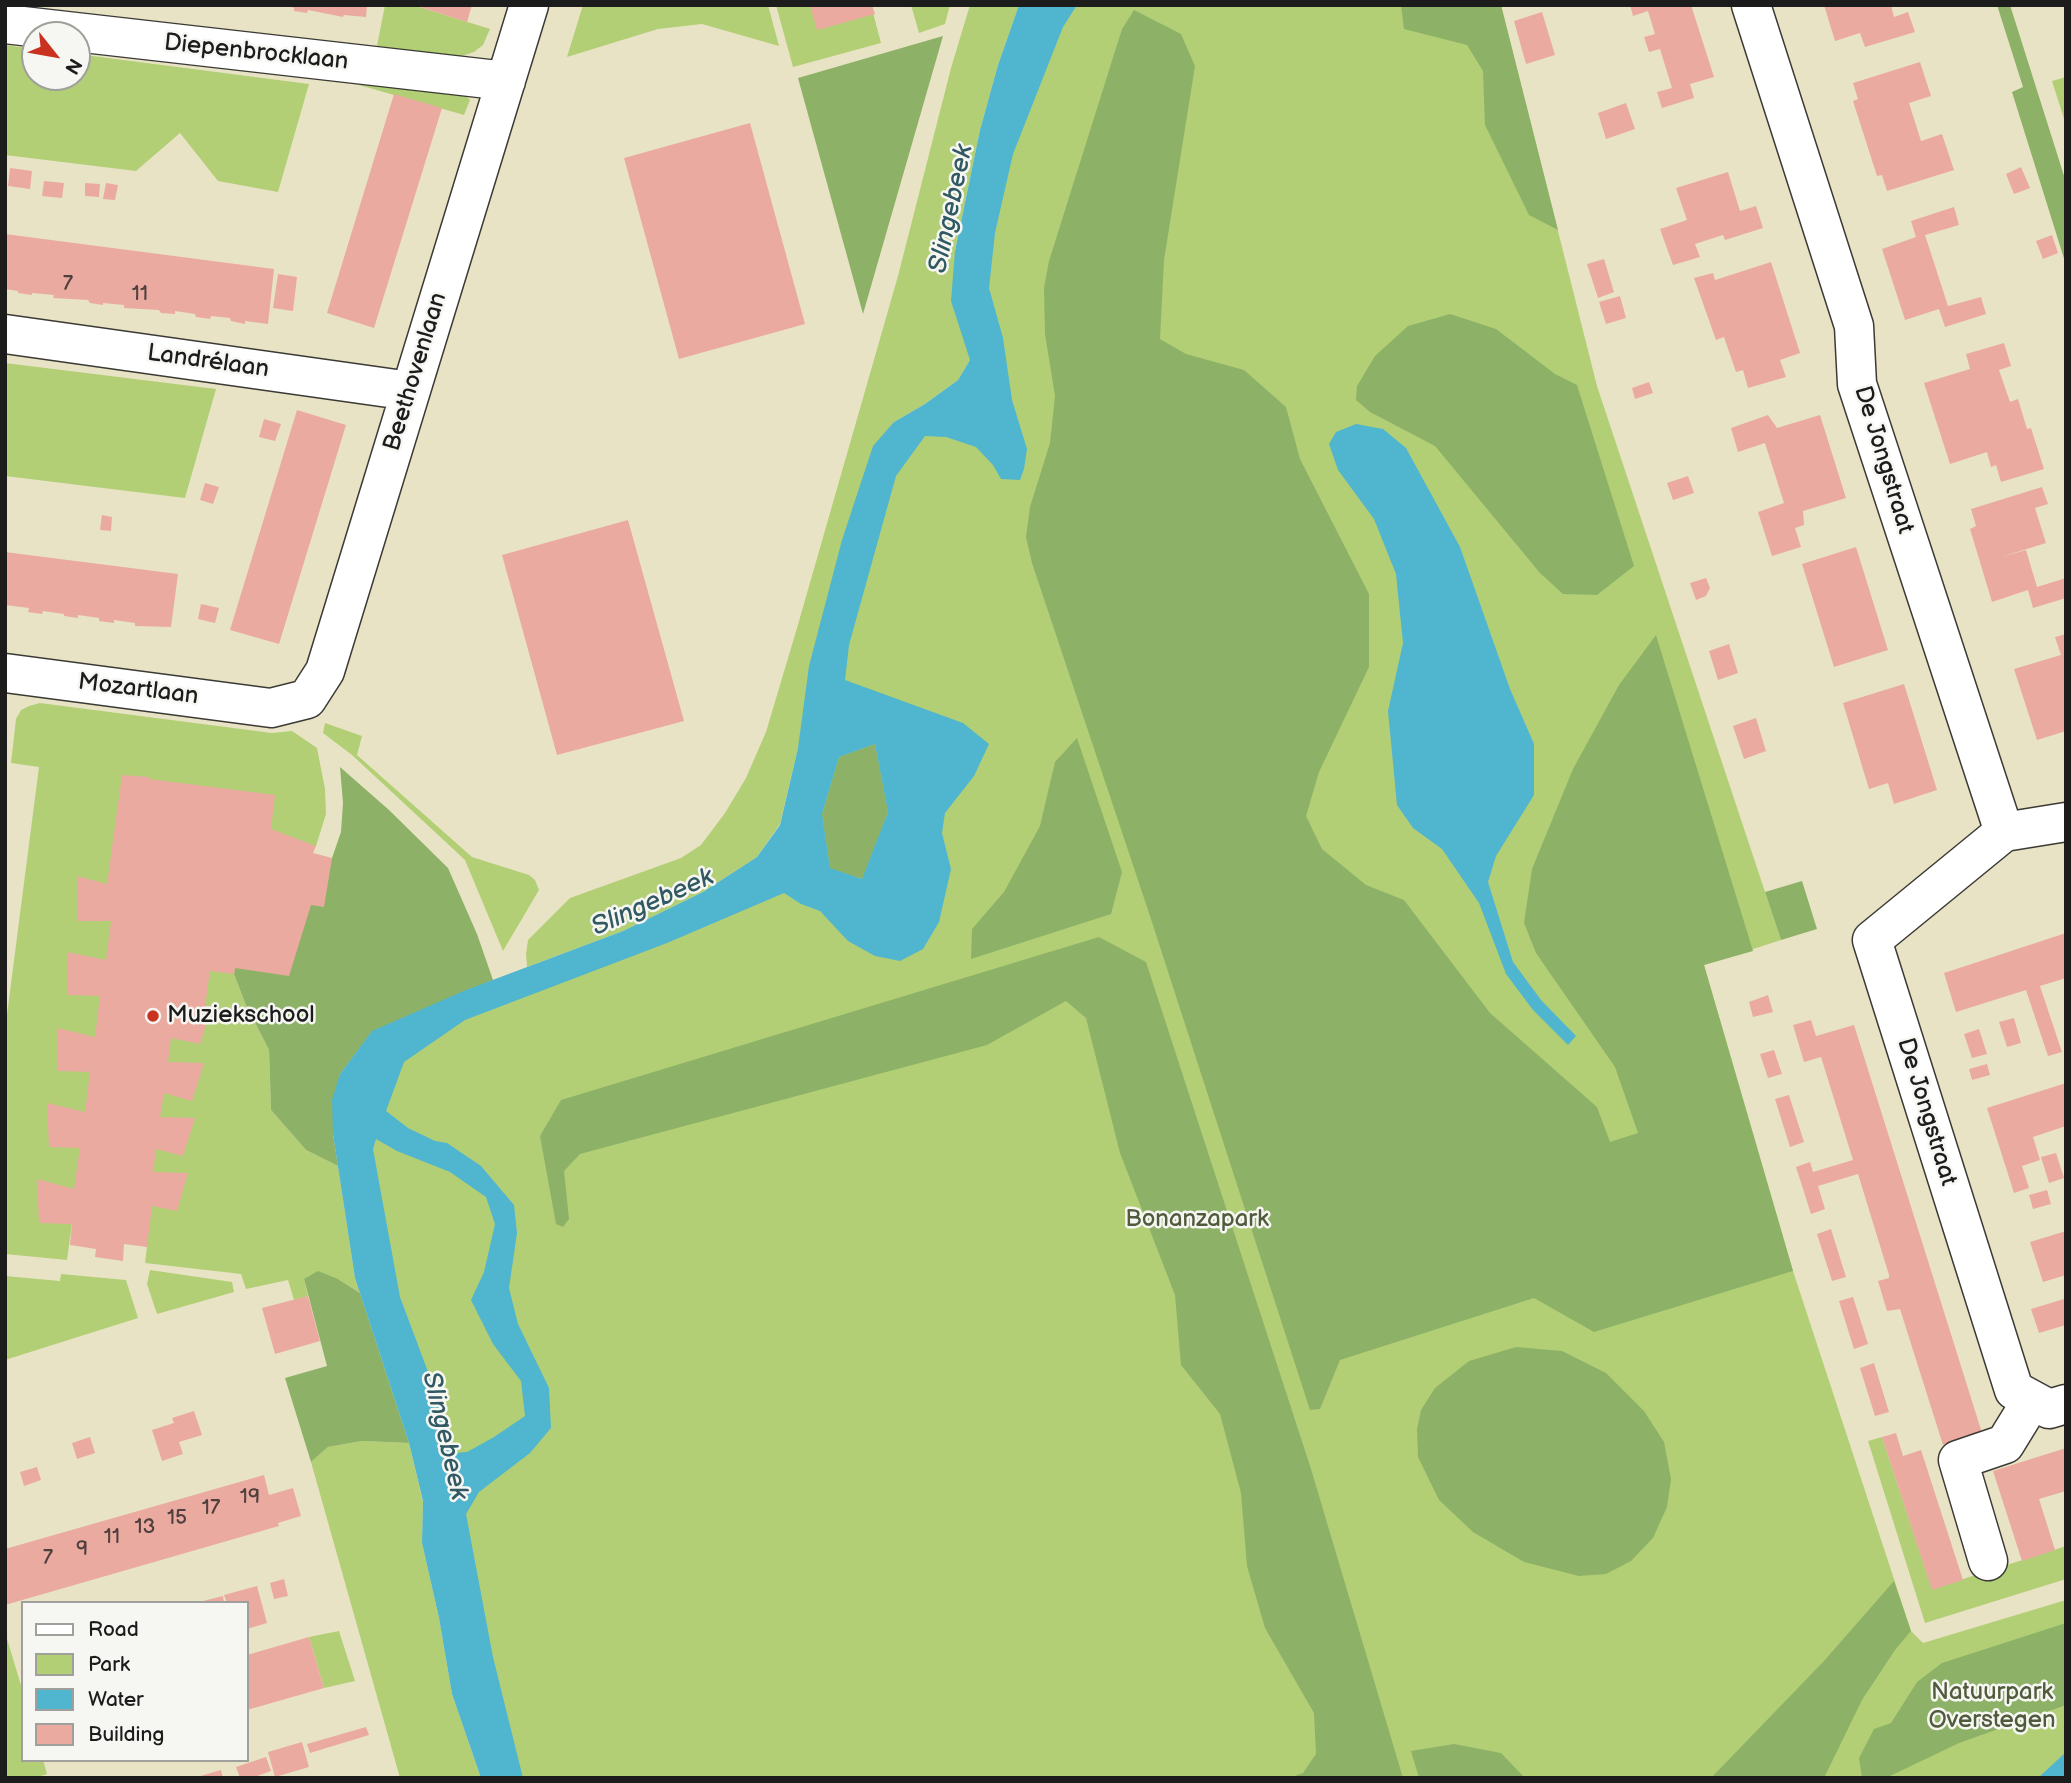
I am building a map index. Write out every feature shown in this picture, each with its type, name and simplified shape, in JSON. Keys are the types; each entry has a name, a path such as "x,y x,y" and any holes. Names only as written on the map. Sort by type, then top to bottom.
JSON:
{"street":[{"name":"Beethovenlaan","path":"271,708 307,699 325,671 529,5"},
{"name":"De Jongstraat","path":"1751,5 1854,326 1857,384 2004,832 1872,940 2014,1390 2049,1402"},
{"name":"Diepenbrocklaan","path":"5,24 506,81"},
{"name":"Landrélaan","path":"5,334 411,391"},
{"name":"Mozartlaan","path":"5,673 271,708"},
{"path":"2004,832 2066,822"},
{"path":"1988,1561 1958,1460 2005,1444 2049,1402"}],"green space":[{"path":"385,5 413,5 490,29 483,45 474,52 459,57 377,46"},
{"path":"583,5 768,5 779,46 702,24 658,29 567,57"},
{"path":"776,5 871,5 881,43 793,67"},
{"path":"911,5 950,5 945,24 919,33"},
{"name":"Bonanzapark","path":"970,5 1019,5 998,65 980,130 955,251 957,285 1043,5 1501,5 1597,386 1781,940 1704,965 1793,1271 1911,1631 1923,1643 2066,1600 2066,1778 506,1778 351,1151 372,1068 469,1000 680,919 782,844 887,458 976,387 970,360 958,380 894,422 798,748 780,824 757,857 703,892 623,931 527,967 528,940 570,898 681,858 701,845 746,778 766,732 797,628 898,276 951,68"},
{"path":"1401,5 1501,5 1558,230 1529,215 1485,125 1483,71 1467,45 1404,29"},
{"path":"1997,5 2010,5 2066,182 2066,265 2012,92 2023,87"},
{"path":"1134,10 1181,34 1195,66 1164,260 1160,339 1186,354 1244,370 1286,407 1300,459 1369,594 1369,667 1319,772 1306,816 1322,849 1366,885 1404,900 1490,1013 1597,1107 1610,1142 1638,1133 1615,1067 1536,953 1524,923 1532,869 1573,769 1619,685 1656,635 1753,951 1704,965 1793,1271 1594,1332 1534,1298 1340,1360 1320,1409 1310,1410 1032,563 1026,537 1030,507 1050,443 1055,396 1045,334 1044,288 1049,261 1122,29"},
{"path":"943,36 863,314 798,78"},
{"path":"5,45 21,47 21,91 91,91 91,56 309,84 278,192 218,181 180,133 136,171 5,155"},
{"path":"331,77 465,95 470,100 464,115"},
{"path":"2066,77 2066,125 2052,81"},
{"path":"1450,314 1496,329 1555,374 1577,385 1634,566 1597,595 1563,594 1540,573 1435,446 1370,412 1356,400 1357,386 1375,356 1408,326"},
{"path":"5,363 216,389 185,498 5,476"},
{"path":"40,703 272,733 292,731 317,748 325,789 326,814 316,846 173,961 235,968 234,974 245,1003 269,1050 271,1110 306,1150 338,1166 355,1278 360,1293 338,1279 304,1279 308,1296 294,1300 288,1280 246,1289 241,1274 145,1263 147,1247 72,1224 67,1260 5,1254 5,1030 39,767 11,763 16,719 21,710"},
{"path":"325,723 362,736 357,755 472,857 529,875 535,880 539,890 503,951 465,860 352,755 323,733"},
{"path":"1077,738 1122,872 1111,914 971,959 972,929 1004,892 1040,826 1055,762"},
{"path":"875,744 888,812 863,879 830,869 822,814 839,757"},
{"path":"340,767 448,868 477,934 493,980 372,1032 340,1074 333,1134 338,1166 306,1150 271,1110 269,1050 245,1003 234,974 235,968 332,858 341,832 343,803"},
{"path":"1802,881 1817,929 1781,940 1765,892"},
{"path":"1099,937 1146,962 1311,1469 1403,1778 1289,1778 1303,1773 1316,1754 1314,1713 1265,1628 1247,1566 1241,1493 1220,1414 1181,1365 1175,1295 1120,1153 1086,1018 1066,1001 987,1045 580,1154 564,1171 569,1219 563,1227 556,1224 540,1136 561,1100"},
{"path":"150,1270 232,1282 234,1292 157,1314 147,1284"},
{"path":"318,1271 338,1279 360,1293 409,1443 362,1441 328,1447 311,1462 285,1378 327,1366 304,1279"},
{"path":"61,1274 126,1280 138,1318 5,1360 5,1276 60,1281"},
{"path":"1516,1347 1562,1351 1606,1373 1644,1411 1664,1442 1671,1479 1667,1507 1653,1538 1631,1561 1606,1574 1579,1576 1524,1562 1473,1532 1439,1500 1418,1457 1417,1429 1421,1410 1435,1388 1469,1361"},
{"path":"1882,1437 1932,1589 2066,1546 2066,1579 1925,1623 1868,1441"},
{"path":"362,1441 409,1443 423,1502 422,1543 452,1694 481,1778 400,1778 311,1462 328,1447"},
{"path":"1894,1581 1911,1631 1862,1700 1824,1778 1711,1778 1824,1661"},
{"name":"Natuurpark Overstegen","path":"2066,1623 2066,1705 1959,1743 1888,1777 1862,1778 1859,1758 1874,1729 1891,1723 1917,1682 1942,1663"},
{"path":"339,1631 355,1681 324,1688 309,1637"},
{"path":"5,1632 21,1685 21,1762 44,1762 47,1774 35,1778 5,1778"},
{"path":"1454,1744 1501,1753 1525,1778 1419,1778 1411,1751"}],"water":[{"name":"Slingebeek","path":"1019,5 1077,5 1063,27 1013,154 995,233 989,288 1003,338 1012,400 1027,449 1024,469 1020,480 1001,479 993,465 976,447 946,437 925,436 896,476 849,645 845,680 963,723 989,744 974,776 945,813 942,833 951,869 939,922 923,949 900,961 875,956 848,941 820,911 801,904 784,893 667,943 465,1020 404,1062 386,1111 408,1128 435,1141 447,1143 481,1166 514,1205 517,1233 509,1288 518,1324 549,1388 551,1428 530,1453 479,1492 466,1514 493,1657 523,1778 481,1778 452,1694 422,1543 423,1501 409,1443 355,1278 333,1134 332,1100 340,1074 372,1031 466,990 623,931 703,892 757,857 780,825 798,748 809,666 842,540 873,446 894,422 958,380 970,360 951,301 955,251 980,130 998,65","holes":["875,744 888,812 862,879 830,868 822,814 839,757","376,1139 397,1151 450,1172 486,1197 495,1224 484,1272 471,1300 493,1344 521,1381 525,1416 467,1452 454,1453 449,1428 400,1297 373,1149"]},
{"path":"1356,424 1383,429 1406,448 1460,547 1510,689 1534,744 1534,795 1496,856 1488,882 1513,962 1541,1000 1576,1036 1568,1045 1533,1010 1506,974 1479,903 1442,849 1413,828 1397,805 1388,711 1403,643 1396,574 1374,519 1338,470 1329,444 1336,432"},
{"path":"2066,1752 2066,1778 2038,1778"}],"building":[{"path":"286,5 367,5 366,17 343,17 308,10 307,13 294,11 294,8"},
{"path":"472,5 467,22 420,7"},
{"path":"810,5 872,5 875,14 817,30"},
{"path":"1630,5 1691,5 1714,77 1690,84 1694,98 1662,108 1657,92 1672,88 1660,49 1649,52 1644,37 1655,34 1648,11 1633,16"},
{"path":"1824,5 1891,5 1894,17 1908,12 1915,32 1865,47 1860,33 1835,41"},
{"path":"1542,12 1555,55 1526,64 1514,21"},
{"path":"1920,62 1931,96 1909,103 1921,141 1942,134 1954,170 1887,191 1882,175 1877,176 1853,101 1858,99 1853,83"},
{"path":"394,94 442,108 374,328 327,313"},
{"path":"1626,103 1635,129 1606,139 1598,113"},
{"path":"750,123 805,324 679,359 624,158"},
{"path":"2021,167 2030,188 2014,194 2006,174"},
{"path":"10,168 32,171 30,189 8,186"},
{"path":"1728,172 1740,211 1756,206 1763,228 1725,240 1723,235 1695,244 1700,257 1673,265 1660,229 1687,220 1676,188"},
{"path":"44,181 64,183 62,198 42,196"},
{"path":"85,183 100,184 99,197 85,196"},
{"path":"106,183 118,185 115,200 103,199"},
{"path":"1954,207 1959,225 1925,235 1948,306 1981,297 1986,314 1945,327 1939,309 1905,320 1882,249 1916,237 1911,221"},
{"path":"5,234 274,269 268,324 245,321 245,324 231,321 230,318 211,316 210,319 175,311 175,314 161,313 159,310 124,308 124,305 103,305 90,303 88,300 53,298 54,295 32,295 5,289"},
{"path":"2052,235 2058,253 2043,259 2036,241"},
{"path":"1604,259 1614,292 1598,298 1587,264"},
{"path":"1771,262 1800,353 1780,360 1786,377 1748,388 1743,370 1736,372 1724,337 1716,340 1694,278 1713,273 1715,280"},
{"path":"278,274 297,277 293,311 273,308"},
{"path":"1620,296 1626,318 1606,324 1599,302"},
{"path":"2004,343 2011,366 1999,370 2010,402 2018,399 2044,469 2001,482 1996,465 1991,467 1987,452 1950,464 1924,383 1970,369 1966,354"},
{"path":"1649,382 1653,393 1635,399 1632,388"},
{"path":"297,410 346,425 279,644 230,630"},
{"path":"1768,415 1777,428 1820,415 1846,498 1803,511 1804,525 1795,528 1801,547 1772,556 1758,512 1784,503 1765,443 1738,452 1731,428"},
{"path":"264,419 281,424 275,441 259,437"},
{"path":"1688,476 1694,493 1673,500 1667,483"},
{"path":"205,483 219,487 213,504 200,500"},
{"path":"2042,487 2048,504 2035,508 2046,543 2001,557 2026,550 2037,587 2066,578 2066,598 2033,608 2028,590 1992,602 1970,529 1976,526 1971,509"},
{"path":"102,515 112,517 111,531 100,530"},
{"path":"628,520 684,721 557,755 502,555"},
{"path":"1856,547 1888,650 1834,667 1802,564"},
{"path":"5,552 178,574 171,627 135,626 135,623 114,620 114,623 99,621 99,618 78,615 78,618 43,611 42,614 28,612 29,608 5,605"},
{"path":"1706,578 1710,588 1706,596 1696,600 1690,583"},
{"path":"201,604 219,608 215,623 198,619"},
{"path":"2066,634 2066,731 2037,740 2014,669 2061,655 2055,637"},
{"path":"1729,644 1738,673 1718,680 1709,651"},
{"path":"1904,684 1937,790 1894,804 1888,783 1869,789 1843,703"},
{"path":"1756,718 1766,751 1744,759 1733,726"},
{"name":"Muziekschool","path":"122,775 275,795 271,829 316,846 313,853 332,858 324,907 311,905 289,976 235,968 234,974 210,971 205,1006 212,1006 200,1044 171,1038 168,1062 204,1063 192,1101 164,1093 160,1117 195,1118 183,1156 156,1149 153,1172 188,1173 177,1211 152,1206 147,1247 124,1244 123,1261 95,1257 96,1249 70,1245 72,1224 39,1223 37,1179 74,1189 80,1148 49,1147 47,1103 85,1112 90,1072 58,1071 57,1028 95,1037 100,996 68,995 67,952 106,960 111,921 77,921 77,876 107,884"},
{"path":"2066,933 2066,978 2040,986 2062,1052 2048,1056 2026,990 1956,1012 1944,973"},
{"path":"1768,995 1773,1012 1753,1017 1749,1002"},
{"path":"2014,1018 2021,1043 2007,1047 1999,1022"},
{"path":"1811,1020 1816,1036 1854,1025 1982,1433 1943,1445 1900,1309 1887,1311 1878,1281 1889,1278 1889,1275 1858,1174 1818,1186 1825,1209 1811,1214 1796,1167 1810,1162 1813,1172 1853,1160 1821,1057 1804,1062 1793,1025"},
{"path":"1979,1029 1987,1054 1972,1058 1964,1034"},
{"path":"1774,1050 1782,1074 1768,1078 1760,1054"},
{"path":"1987,1064 1990,1075 1972,1080 1969,1069"},
{"path":"2066,1083 2066,1126 2033,1137 2040,1160 2022,1166 2029,1188 2014,1193 1987,1108"},
{"path":"1789,1095 1804,1142 1790,1147 1775,1099"},
{"path":"2056,1153 2064,1178 2049,1183 2041,1157"},
{"path":"2047,1190 2051,1204 2033,1209 2029,1195"},
{"path":"1831,1229 1846,1277 1832,1281 1817,1234"},
{"path":"2066,1231 2066,1275 2043,1282 2030,1242"},
{"path":"308,1296 320,1341 275,1354 262,1308"},
{"path":"1853,1297 1868,1344 1854,1349 1839,1301"},
{"path":"2064,1299 2066,1325 2039,1333 2031,1309"},
{"path":"1874,1363 1889,1412 1875,1416 1860,1368"},
{"path":"194,1411 202,1435 179,1442 183,1454 162,1461 152,1430 174,1423 172,1418"},
{"path":"1896,1433 1903,1456 1921,1450 1963,1580 1932,1590 1882,1437"},
{"path":"90,1437 95,1453 77,1459 72,1443"},
{"path":"2066,1448 2066,1491 2039,1499 2055,1550 2022,1561 1993,1471"},
{"path":"37,1467 41,1480 24,1486 20,1472"},
{"path":"264,1475 269,1495 293,1488 301,1516 278,1523 279,1526 5,1605 5,1549"},
{"path":"284,1579 288,1596 274,1599 270,1583"},
{"path":"257,1586 267,1623 248,1629 248,1601 226,1601 224,1595"},
{"path":"223,1596 224,1601 203,1601"},
{"path":"309,1637 324,1688 248,1710 248,1655"},
{"path":"366,1727 369,1735 310,1753 307,1744"},
{"path":"302,1742 309,1767 275,1777 268,1752"},
{"path":"266,1757 271,1771 252,1778 240,1778 236,1767"},
{"path":"221,1770 223,1778 197,1778 197,1777"}],"place":[{"name":"Muziekschool","path":"153,1016"}]}
